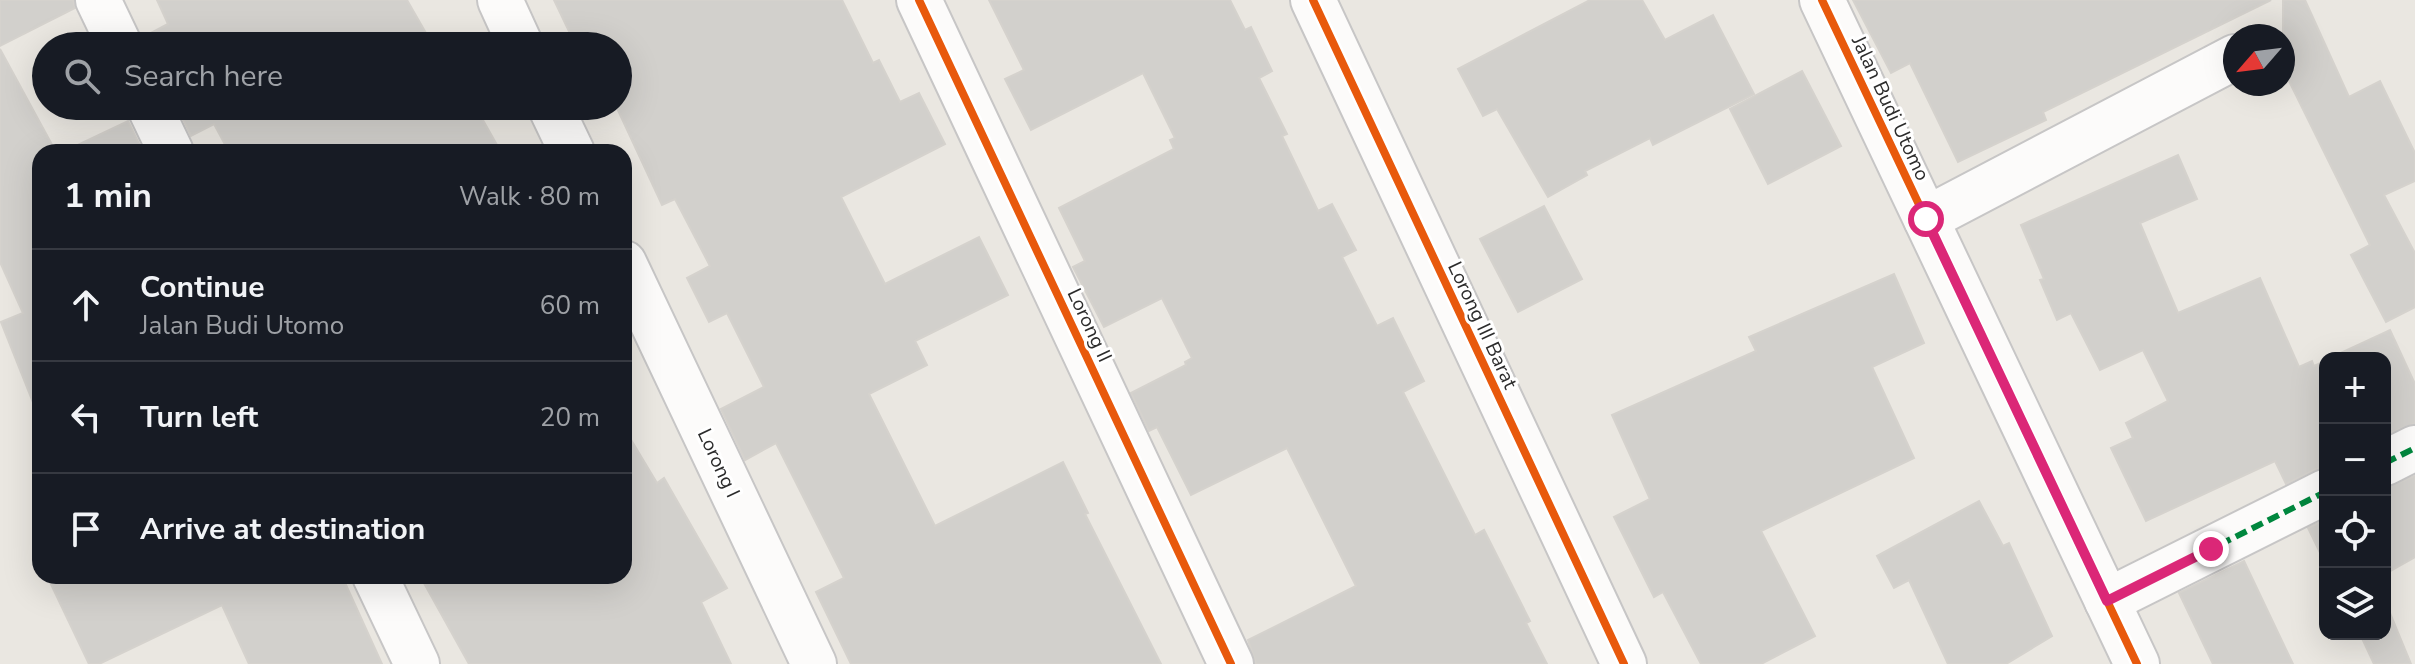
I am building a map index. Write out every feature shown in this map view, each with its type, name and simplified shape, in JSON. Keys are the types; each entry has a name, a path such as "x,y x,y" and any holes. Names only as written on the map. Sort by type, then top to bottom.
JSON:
{"street":[{"path":"98,0 113,32"},
{"path":"500,0 515,32"},
{"name":"Lorong II","path":"919,0 1231,664"},
{"name":"Lorong III Barat","path":"1313,0 1624,664"},
{"name":"Jalan Budi Utomo","path":"1822,0 2137,664"},
{"path":"1926,219 2223,63"},
{"path":"156,120 167,144"},
{"path":"557,120 568,144"},
{"name":"Lorong I","path":"632,280 814,664"},
{"path":"2391,460 2415,448"},
{"path":"2107,601 2319,495"},
{"path":"379,584 417,664"}],"building":[{"path":"0,0 73,0 75,8 0,46"},
{"path":"157,0 407,0 425,32 153,32 168,24"},
{"path":"554,0 842,0 873,63 879,60 900,102 919,93 945,144 841,197 885,284 979,237 1008,295 915,341 927,365 869,394 935,526 1063,462 1088,513 1085,514 1161,664 851,664 816,592 844,578 776,443 745,460 721,409 764,387 727,313 709,322 687,278 710,266 675,199 662,205 623,120 632,120 632,32 569,32"},
{"path":"989,0 1230,0 1245,30 1251,27 1272,71 1259,78 1287,134 1282,136 1318,211 1332,204 1356,250 1342,257 1377,326 1393,318 1424,381 1403,392 1475,535 1484,530 1530,621 1526,623 1547,664 1256,664 1248,640 1356,586 1287,448 1191,495 1157,427 1149,431 1131,393 1186,365 1185,362 1192,358 1162,298 1104,327 1073,267 1085,261 1059,208 1174,149 1170,140 1175,138 1143,73 1031,130 1005,79 1024,70"},
{"path":"1590,0 1642,0 1665,40 1713,15 1754,94 1653,145 1650,138 1585,171 1587,175 1548,197 1497,109 1483,116 1458,69"},
{"path":"1853,0 2271,0 2043,112 2046,120 1958,162 1910,63 1891,73"},
{"path":"2283,0 2305,0 2349,97 2380,81 2415,153 2415,181 2384,195 2415,253 2415,307 2386,322 2351,255 2370,245 2295,93 2295,24 2283,24"},
{"path":"0,49 32,108 32,120 39,120 52,144 32,144 32,400 1,322 23,313 0,262"},
{"path":"1802,71 1841,146 1768,184 1730,109"},
{"path":"184,120 483,120 496,144 225,144 214,124 191,136"},
{"path":"128,121 139,144 80,144"},
{"path":"2178,155 2197,199 2140,223 2178,313 2260,278 2299,367 2312,361 2314,366 2319,364 2319,469 2286,484 2275,461 2146,521 2111,448 2133,438 2126,423 2168,401 2143,350 2100,370 2071,313 2057,320 2021,225"},
{"path":"1544,206 1582,279 1518,312 1480,239"},
{"path":"1894,274 1924,343 1872,367 1914,458 1761,531 1815,636 1761,664 1701,664 1663,592 1654,597 1614,517 1650,499 1612,415 1756,351 1749,337"},
{"path":"2390,330 2415,384 2415,423 2391,433 2391,352 2343,352"},
{"path":"632,441 657,483 664,478 727,588 701,602 731,664 469,664 424,584 632,584"},
{"path":"2415,476 2415,557 2391,571 2391,496 2391,486"},
{"path":"1979,501 2003,546 2009,543 2052,636 2006,664 1948,664 1909,580 1894,588 1877,556"},
{"path":"2319,523 2319,551 2308,528"},
{"path":"2244,561 2293,664 2213,664 2179,593"},
{"path":"51,584 346,584 382,664 249,664 222,605 99,664 89,664"},
{"path":"2391,616 2411,664 2374,664 2363,640 2391,640"}],"marked path":[{"path":"2391,460 2415,448"},
{"path":"2107,601 2319,495"}],"cycle path":[{"path":"919,0 1231,664"},
{"path":"1313,0 1624,664"},
{"path":"1822,0 2137,664"}],"route":[{"path":"1926,219 2107,601 2211,549"}]}
